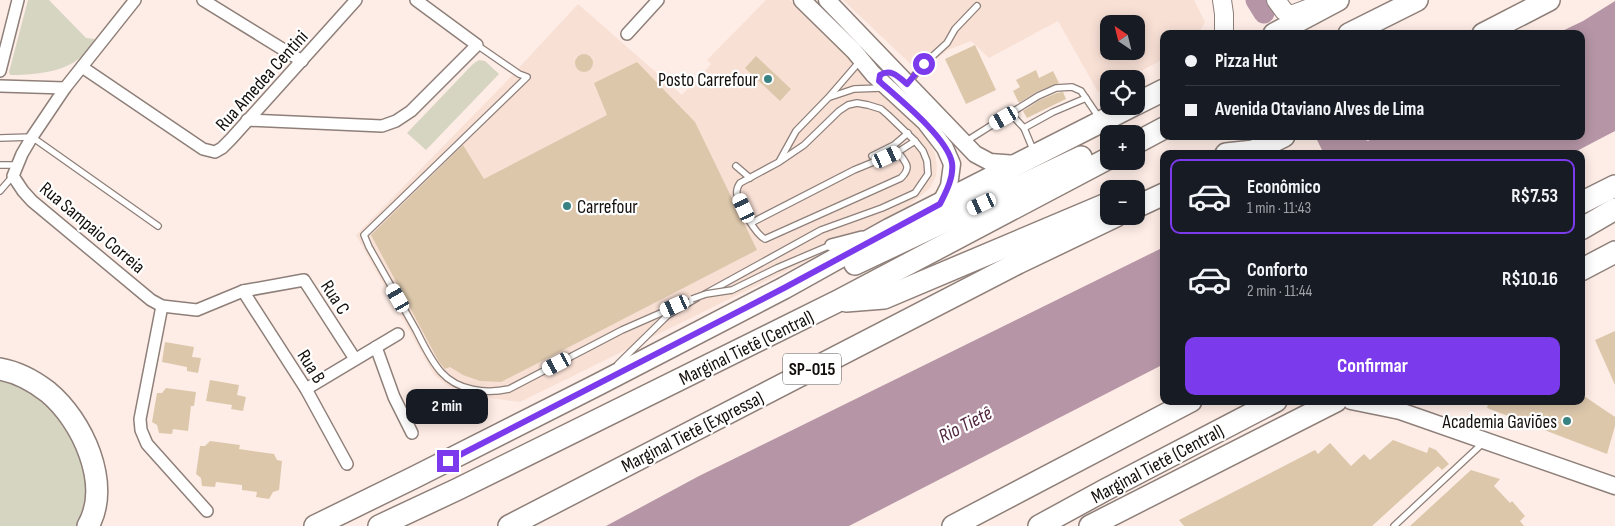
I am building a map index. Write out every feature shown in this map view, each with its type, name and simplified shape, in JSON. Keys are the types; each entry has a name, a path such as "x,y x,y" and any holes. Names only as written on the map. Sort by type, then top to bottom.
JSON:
{"highway":[{"path":"1357,30 1417,0"},
{"path":"1491,30 1548,0"},
{"path":"1281,30 1331,3"},
{"path":"1145,100 1160,92"},
{"path":"315,526 599,384 784,288 890,230 1115,115"},
{"path":"1145,130 1160,124"},
{"path":"1145,138 1160,130"},
{"path":"1255,150 1276,140"},
{"path":"784,288 857,263 1100,149"},
{"name":"Marginal Tietê (Central)","path":"378,526 458,489 836,302 1100,163"},
{"path":"1145,188 1160,182"},
{"path":"1585,201 1615,186"},
{"path":"1145,203 1160,196"},
{"path":"836,302 884,298 1100,207"},
{"path":"1585,227 1615,209"},
{"path":"1585,239 1615,222"},
{"name":"Marginal Tietê (Expressa)","path":"509,526 1018,263 1100,224"},
{"path":"1585,268 1615,252"},
{"path":"0,370 13,372 48,392 64,408 78,428 90,453 97,484 96,502 88,526"},
{"path":"953,526 1183,405"},
{"name":"Marginal Tietê (Central)","path":"1039,526 1268,405"},
{"path":"1090,526 1328,405"},
{"path":"399,526 458,489"}],"main road":[{"path":"802,0 854,51 880,81 925,122 945,148 952,164 949,186 940,204"},
{"path":"827,0 970,148 990,162 1027,160"},
{"path":"1222,0 1224,30"},
{"path":"1276,0 1284,11 1291,15 1311,7 1331,3"},
{"path":"857,30 861,59"},
{"path":"876,50 872,60 880,81"},
{"path":"880,81 880,75 884,72 892,72 904,81"},
{"path":"952,164 968,163 971,161 970,148"},
{"path":"1396,406 1486,441 1615,486"}],"street":[{"path":"0,71 18,0"},
{"path":"16,170 32,138 65,88 134,0"},
{"path":"203,0 302,61"},
{"name":"Rua Amedea Centini","path":"82,67 203,149 215,152 222,148 356,0"},
{"path":"247,120 382,126 396,121 411,111 477,45 416,0"},
{"path":"627,34 658,0"},
{"path":"0,86 65,88"},
{"name":"Rua Sampaio Correia","path":"16,170 23,191 32,200 151,300 162,306 197,310 243,291"},
{"path":"831,245 890,230"},
{"name":"Rua C","path":"243,291 304,280 355,359"},
{"name":"Rua B","path":"243,291 306,388 347,464"},
{"path":"162,306 140,418 141,430 147,444 207,511"},
{"path":"306,388 398,334"},
{"path":"376,348 394,396 412,433"}],"lane":[{"path":"904,81 947,43 956,29 977,6"},
{"path":"477,45 519,74 527,77 364,235 388,281 441,372 450,380 478,391 495,392 509,389 622,330 692,299 706,294 732,290 831,245"},
{"path":"779,162 796,131 828,98 861,59"},
{"path":"828,98 854,89 874,88 880,81"},
{"path":"970,148 1011,114 1038,96 1056,88 1072,87 1081,91 1102,122"},
{"path":"1024,128 1053,112 1086,98"},
{"path":"599,384 668,315 822,230 882,208 916,193 928,174 928,161 908,133 881,109 857,103 848,105 839,111 804,145 738,186 737,193 751,223 757,233 766,240 901,178 907,168 906,163 898,152"},
{"path":"1011,114 1024,128 1032,144 1027,160"},
{"path":"872,156 894,145 908,133"},
{"path":"0,138 32,138 158,226"},
{"path":"751,223 854,170 898,152 915,141"},
{"path":"0,165 16,170 0,191"},
{"path":"736,166 750,178"},
{"path":"1394,526 1486,441"}],"shaded area":[{"path":"766,0 790,0 919,128 927,138 935,154 936,176 930,188 908,206 839,245 520,402 483,397 448,386 434,375 356,235 503,85 578,4 682,95 711,64 707,60"},
{"path":"843,0 1194,0 1205,22 1200,30 1160,30 1160,61 1143,70 1100,70 1100,91 1098,92 1058,21 989,58 971,41 948,50 919,72"}],"green space":[{"path":"28,0 49,0 86,38 95,39 81,57 66,67 57,70 37,74 10,75 9,72"},
{"path":"479,60 485,61 499,74 426,150 407,133"},
{"path":"0,381 28,390 45,402 62,422 76,445 87,482 86,499 77,526 0,526"}],"water":[{"path":"1615,1 1615,131 1579,150 1322,150 1317,140 1585,140 1585,30 1564,30"},
{"name":"Rio Tietê","path":"1160,249 1160,366 849,526 606,526 699,476"}],"building":[{"path":"975,45 996,90 966,104 945,59"},
{"path":"584,54 590,57 593,63 590,69 584,72 578,69 575,63 578,57"},
{"name":"Posto Carrefour","path":"756,56 791,89 780,101 745,68"},
{"name":"Carrefour","path":"637,62 695,122 757,250 501,382 480,381 463,375 450,367 445,369 439,362 371,235 463,145 484,179 607,115 594,83"},
{"path":"1036,70 1039,78 1053,71 1059,83 1036,92 1019,103 1013,91 1020,87 1016,80"},
{"path":"1063,92 1066,99 1027,118 1023,111 1040,100"},
{"path":"1615,331 1615,385 1595,340"},
{"path":"165,342 194,347 192,357 201,358 198,373 187,371 187,367 162,362"},
{"path":"210,380 239,385 237,395 246,397 243,411 231,409 232,405 206,401"},
{"path":"166,388 196,392 194,406 191,406 188,431 173,429 172,434 159,433 157,425 152,422 157,393 162,393"},
{"name":"Academia Gaviões","path":"1585,397 1615,417 1615,426 1607,454 1487,408 1488,405 1585,405"},
{"path":"1393,440 1427,453 1429,447 1436,450 1449,464 1442,470 1438,466 1372,526 1184,526 1179,520 1315,450 1318,454 1330,443 1351,466 1364,454 1370,460"},
{"path":"210,441 240,445 239,449 274,454 277,460 282,461 279,490 273,492 269,499 256,497 257,492 242,490 242,485 216,482 215,487 202,486 201,478 196,474 200,446 205,446"},
{"path":"1471,470 1500,479 1494,486 1510,503 1512,501 1525,516 1520,521 1524,526 1410,526"}],"waterway":[{"path":"1256,0 1264,13"}],"place":[{"name":"Posto Carrefour","path":"768,79"},
{"name":"Carrefour","path":"567,206"},
{"name":"Academia Gaviões","path":"1567,421"}],"route":[{"path":"448,461 784,288 940,204 949,186 952,164 945,148 925,122 879,81 880,75 884,72 892,72 907,84 924,64"}]}
